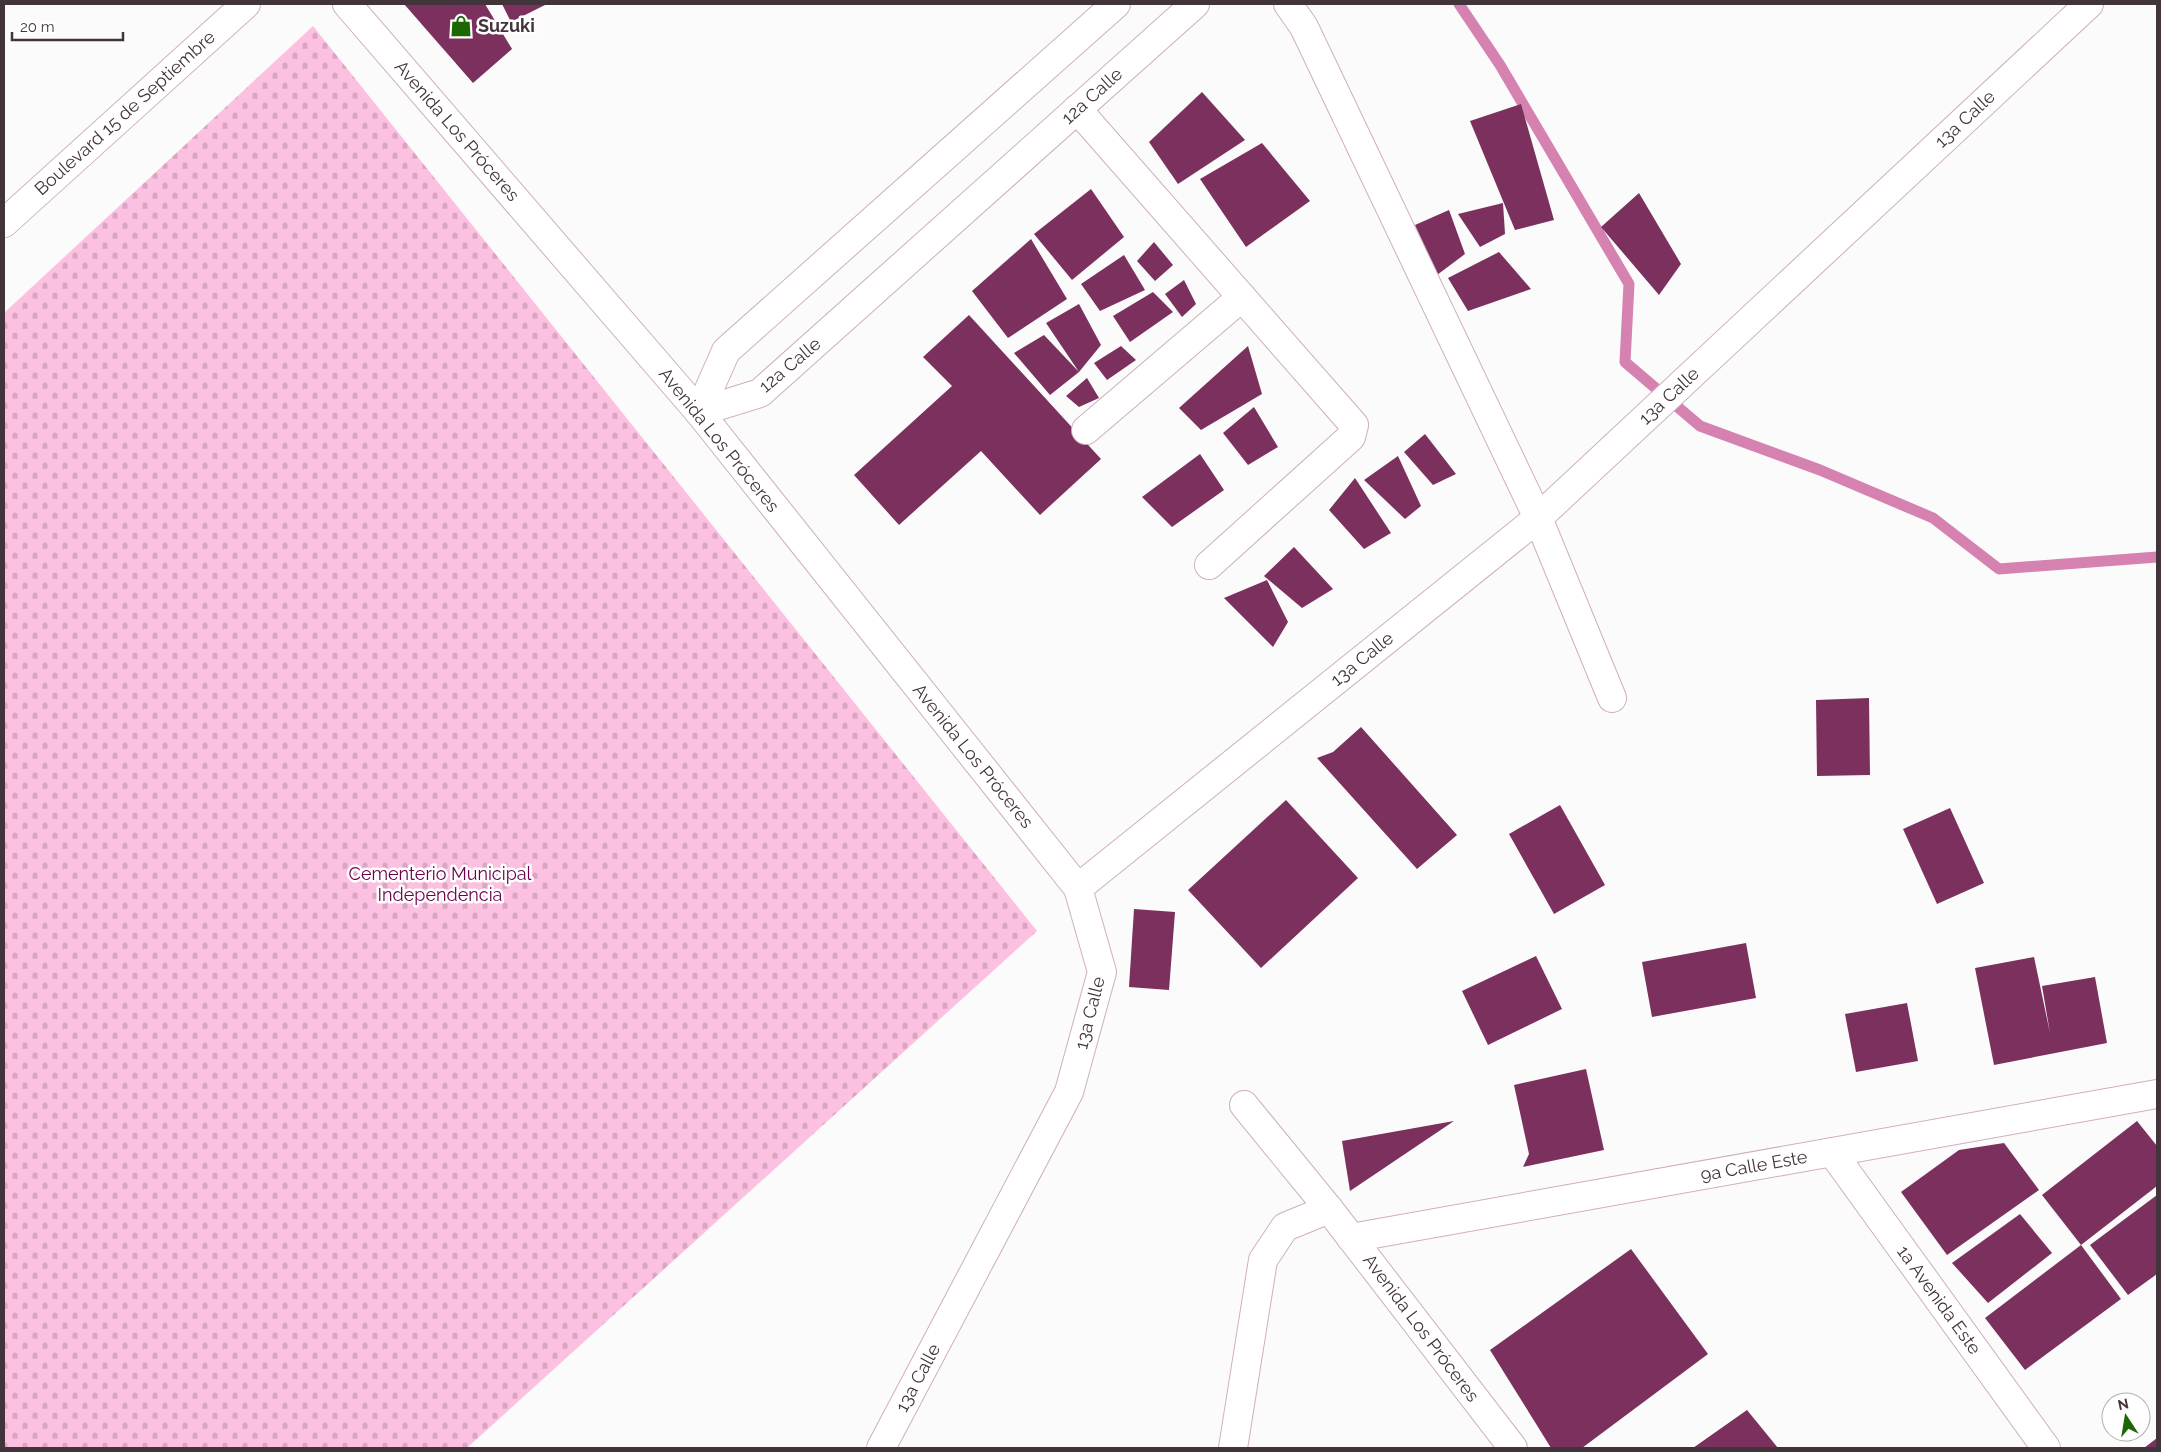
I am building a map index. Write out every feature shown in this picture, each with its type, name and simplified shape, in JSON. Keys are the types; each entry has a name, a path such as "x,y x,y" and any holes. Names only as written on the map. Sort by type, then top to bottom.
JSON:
{"street":[{"name":"Boulevard 15 de Septiembre","path":"4,223 246,4"},
{"name":"Avenida Los Próceres","path":"347,4 699,412 1078,888"},
{"path":"699,412 726,350 1116,4"},
{"name":"12a Calle","path":"699,412 760,393 1195,4"},
{"path":"1288,4 1304,27 1538,518 1612,698"},
{"name":"13a Calle","path":"881,1448 1069,1092 1102,972 1078,888 1538,518 2089,4"},
{"path":"1077,110 1354,425 1351,437 1209,565"},
{"path":"1086,430 1242,297"},
{"name":"9a Calle Este","path":"1351,1238 2157,1094"},
{"name":"Avenida Los Próceres","path":"1244,1105 1329,1209 1513,1448"},
{"name":"1a Avenida Este","path":"1832,1152 2046,1448"},
{"path":"1233,1448 1263,1260 1285,1227 1329,1209"}],"green space":[{"name":"Cementerio Municipal Independencia","path":"313,26 1037,931 467,1448 4,1448 4,313"}],"building":[{"name":"Suzuki","path":"404,4 485,4 512,49 473,83"},
{"path":"502,4 547,4 511,22"},
{"path":"1202,92 1245,140 1178,184 1149,142"},
{"path":"1521,104 1554,220 1515,230 1470,121"},
{"path":"1262,143 1310,201 1246,247 1200,179"},
{"path":"1091,189 1124,237 1072,280 1034,234"},
{"path":"1639,193 1681,264 1659,295 1601,227"},
{"path":"1503,203 1505,234 1480,247 1458,214"},
{"path":"1449,210 1465,254 1437,275 1415,225"},
{"path":"1031,239 1067,299 1008,338 972,291"},
{"path":"1154,242 1173,265 1155,281 1137,261"},
{"path":"1499,252 1531,289 1468,311 1448,278"},
{"path":"1124,255 1145,290 1100,311 1081,284"},
{"path":"1184,280 1196,304 1182,317 1165,294"},
{"path":"1153,292 1173,312 1130,342 1113,316"},
{"path":"1079,304 1101,345 1079,372 1046,323"},
{"path":"969,315 1101,459 1040,515 981,451 899,525 854,475 952,386 923,357"},
{"path":"1044,335 1079,372 1050,395 1014,353"},
{"path":"1121,346 1136,360 1107,380 1094,363"},
{"path":"1248,346 1262,394 1201,430 1179,408"},
{"path":"1087,378 1099,398 1079,407 1066,396"},
{"path":"1254,407 1278,447 1248,465 1223,433"},
{"path":"1425,434 1456,474 1433,485 1404,452"},
{"path":"1200,454 1224,490 1172,527 1142,497"},
{"path":"1398,456 1421,506 1405,519 1364,480"},
{"path":"1355,478 1391,533 1364,549 1329,510"},
{"path":"1294,547 1333,589 1302,608 1264,576"},
{"path":"1267,580 1288,622 1273,647 1224,598"},
{"path":"1869,698 1870,775 1817,776 1816,700"},
{"path":"1361,727 1457,835 1417,869 1317,758 1333,752"},
{"path":"1286,800 1358,878 1261,968 1188,890"},
{"path":"1560,805 1605,885 1554,914 1509,834"},
{"path":"1950,808 1984,883 1937,904 1903,829"},
{"path":"1134,909 1175,912 1169,990 1129,987"},
{"path":"1746,943 1756,998 1652,1017 1642,962"},
{"path":"1536,956 1562,1009 1488,1045 1462,991"},
{"path":"2034,957 2050,1033 2042,986 2095,977 2107,1043 1994,1065 1975,968"},
{"path":"1907,1003 1918,1061 1856,1072 1845,1014"},
{"path":"1586,1069 1604,1150 1523,1167 1529,1154 1514,1085"},
{"path":"1454,1121 1350,1191 1342,1141"},
{"path":"2137,1121 2157,1146 2157,1186 2081,1245 2042,1195"},
{"path":"2004,1143 2039,1190 1947,1255 1901,1192 1959,1150"},
{"path":"2157,1195 2157,1274 2128,1295 2090,1245"},
{"path":"2020,1214 2052,1253 1988,1303 1952,1263"},
{"path":"2081,1245 2121,1299 2025,1370 1985,1318"},
{"path":"1631,1249 1708,1354 1582,1448 1551,1448 1490,1350"},
{"path":"1747,1410 1778,1448 1693,1448"},
{"path":"2157,1438 2157,1448 2144,1448"}],"waterway":[{"path":"1459,4 1500,65 1629,284 1625,362 1700,426 1820,470 1933,518 1999,569 2157,557"}],"place":[{"name":"Suzuki","path":"461,26"}]}
